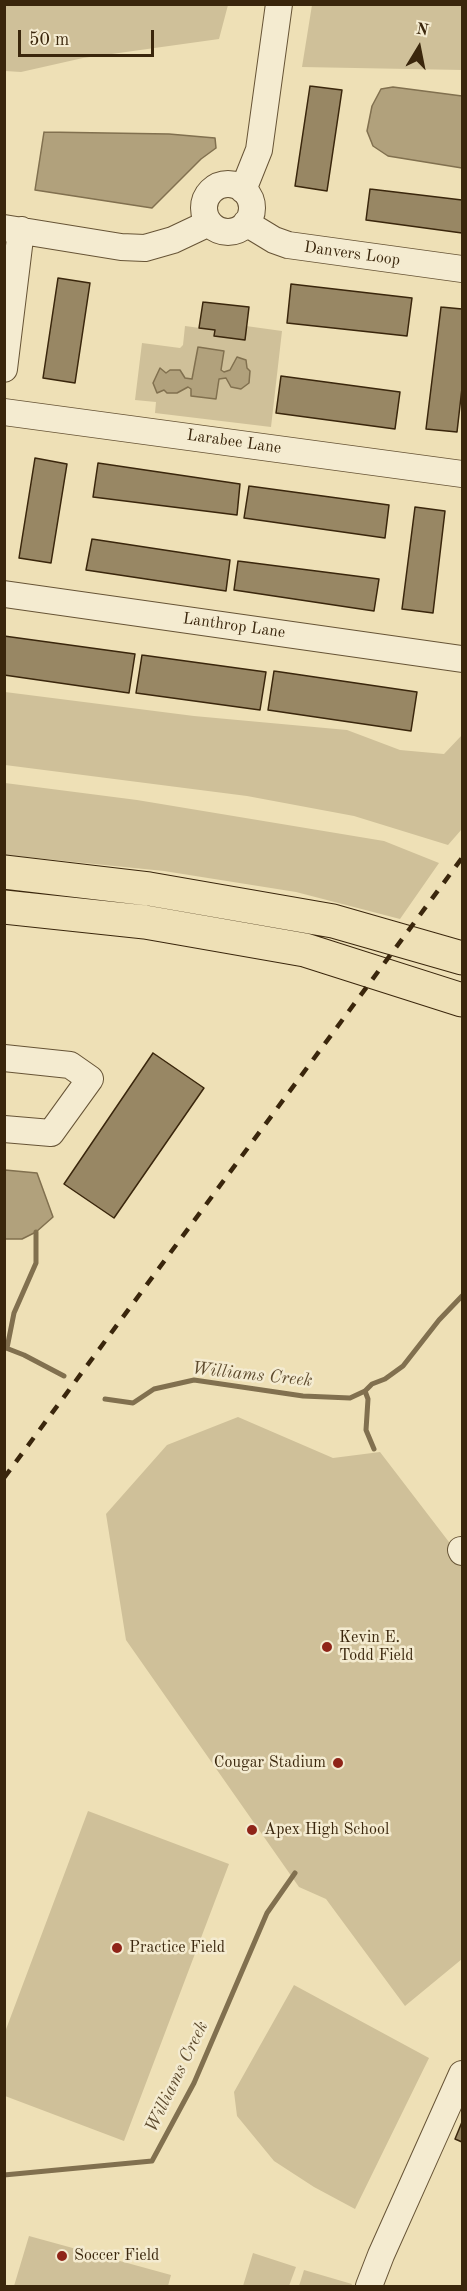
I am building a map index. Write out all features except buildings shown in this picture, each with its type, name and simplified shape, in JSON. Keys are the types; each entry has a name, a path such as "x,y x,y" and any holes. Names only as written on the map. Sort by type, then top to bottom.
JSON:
{"highway":[{"path":"4,872 149,889 333,921 462,958"},
{"path":"4,907 145,922 305,950 462,1000"}],"street":[{"path":"243,190 259,150 279,4"},
{"path":"221,185 236,186 243,190 251,202 250,217 246,223 235,231 228,232 221,231 209,223 204,208 209,194 221,185"},
{"path":"4,369 13,229 121,247 146,248 173,240 209,223"},
{"name":"Danvers Loop","path":"246,223 274,240 288,245 462,269"},
{"name":"Larabee Lane","path":"4,412 462,474"},
{"name":"Lanthrop Lane","path":"4,594 462,659"},
{"path":"4,1058 70,1065 90,1079 51,1133 4,1129"},
{"path":"369,2286 462,2074"}],"shaded area":[{"path":"5,4 228,5 219,39 83,58 21,72 5,71"},
{"path":"312,5 462,5 462,70 302,67"},
{"path":"393,87 462,96 462,168 388,156 373,146 367,131 372,106 381,89"},
{"path":"44,132 169,134 215,138 216,148 201,159 152,208 35,190"},
{"path":"185,326 215,330 246,326 282,331 271,427 155,413 156,402 135,400 142,343 180,348 183,345"},
{"path":"198,347 224,351 221,370 224,372 230,370 237,357 246,360 250,371 249,383 241,389 231,387 226,378 219,379 216,399 191,396 191,389 188,387 177,393 167,393 164,390 157,393 153,383 160,368 166,373 170,370 180,370 185,378 192,379"},
{"path":"5,692 194,716 347,730 400,750 444,754 462,735 462,829 448,845 354,816 247,796 5,765"},
{"path":"5,783 137,800 384,841 439,863 400,919 296,892 164,871 5,855"},
{"path":"5,1170 37,1173 53,1217 36,1232 22,1239 5,1239"},
{"name":"Cougar Stadium","path":"238,1417 333,1458 380,1452 462,1559 462,1959 405,2006 326,1899 299,1887 126,1640 106,1514 167,1445"},
{"name":"Practice Field","path":"88,1811 229,1864 124,2141 5,2096 5,2032"},
{"path":"294,1985 429,2058 355,2209 314,2187 274,2161 237,2116 234,2092"},
{"name":"Soccer Field","path":"29,2236 171,2275 168,2286 14,2286"},
{"path":"253,2253 296,2267 289,2286 243,2286"},
{"path":"304,2270 352,2284 351,2286 299,2286"}],"waterway":[{"path":"7,1348 14,1313 36,1263 36,1232"},
{"name":"Williams Creek","path":"105,1399 133,1403 154,1389 194,1380 303,1396 350,1398 365,1391 372,1384 385,1379 403,1366 439,1320 462,1296"},
{"path":"6,1348 64,1376"},
{"name":"Williams Creek","path":"365,1391 368,1399 366,1430 374,1449"},
{"name":"Williams Creek","path":"4,2175 152,2161 194,2083 267,1913 295,1873"}],"railway":[{"path":"4,1478 462,858"}],"place":[{"name":"Kevin E. Todd Field","path":"327,1647"},
{"name":"Cougar Stadium","path":"338,1763"},
{"name":"Apex High School","path":"252,1830"},
{"name":"Practice Field","path":"117,1948"},
{"name":"Soccer Field","path":"62,2256"}]}
